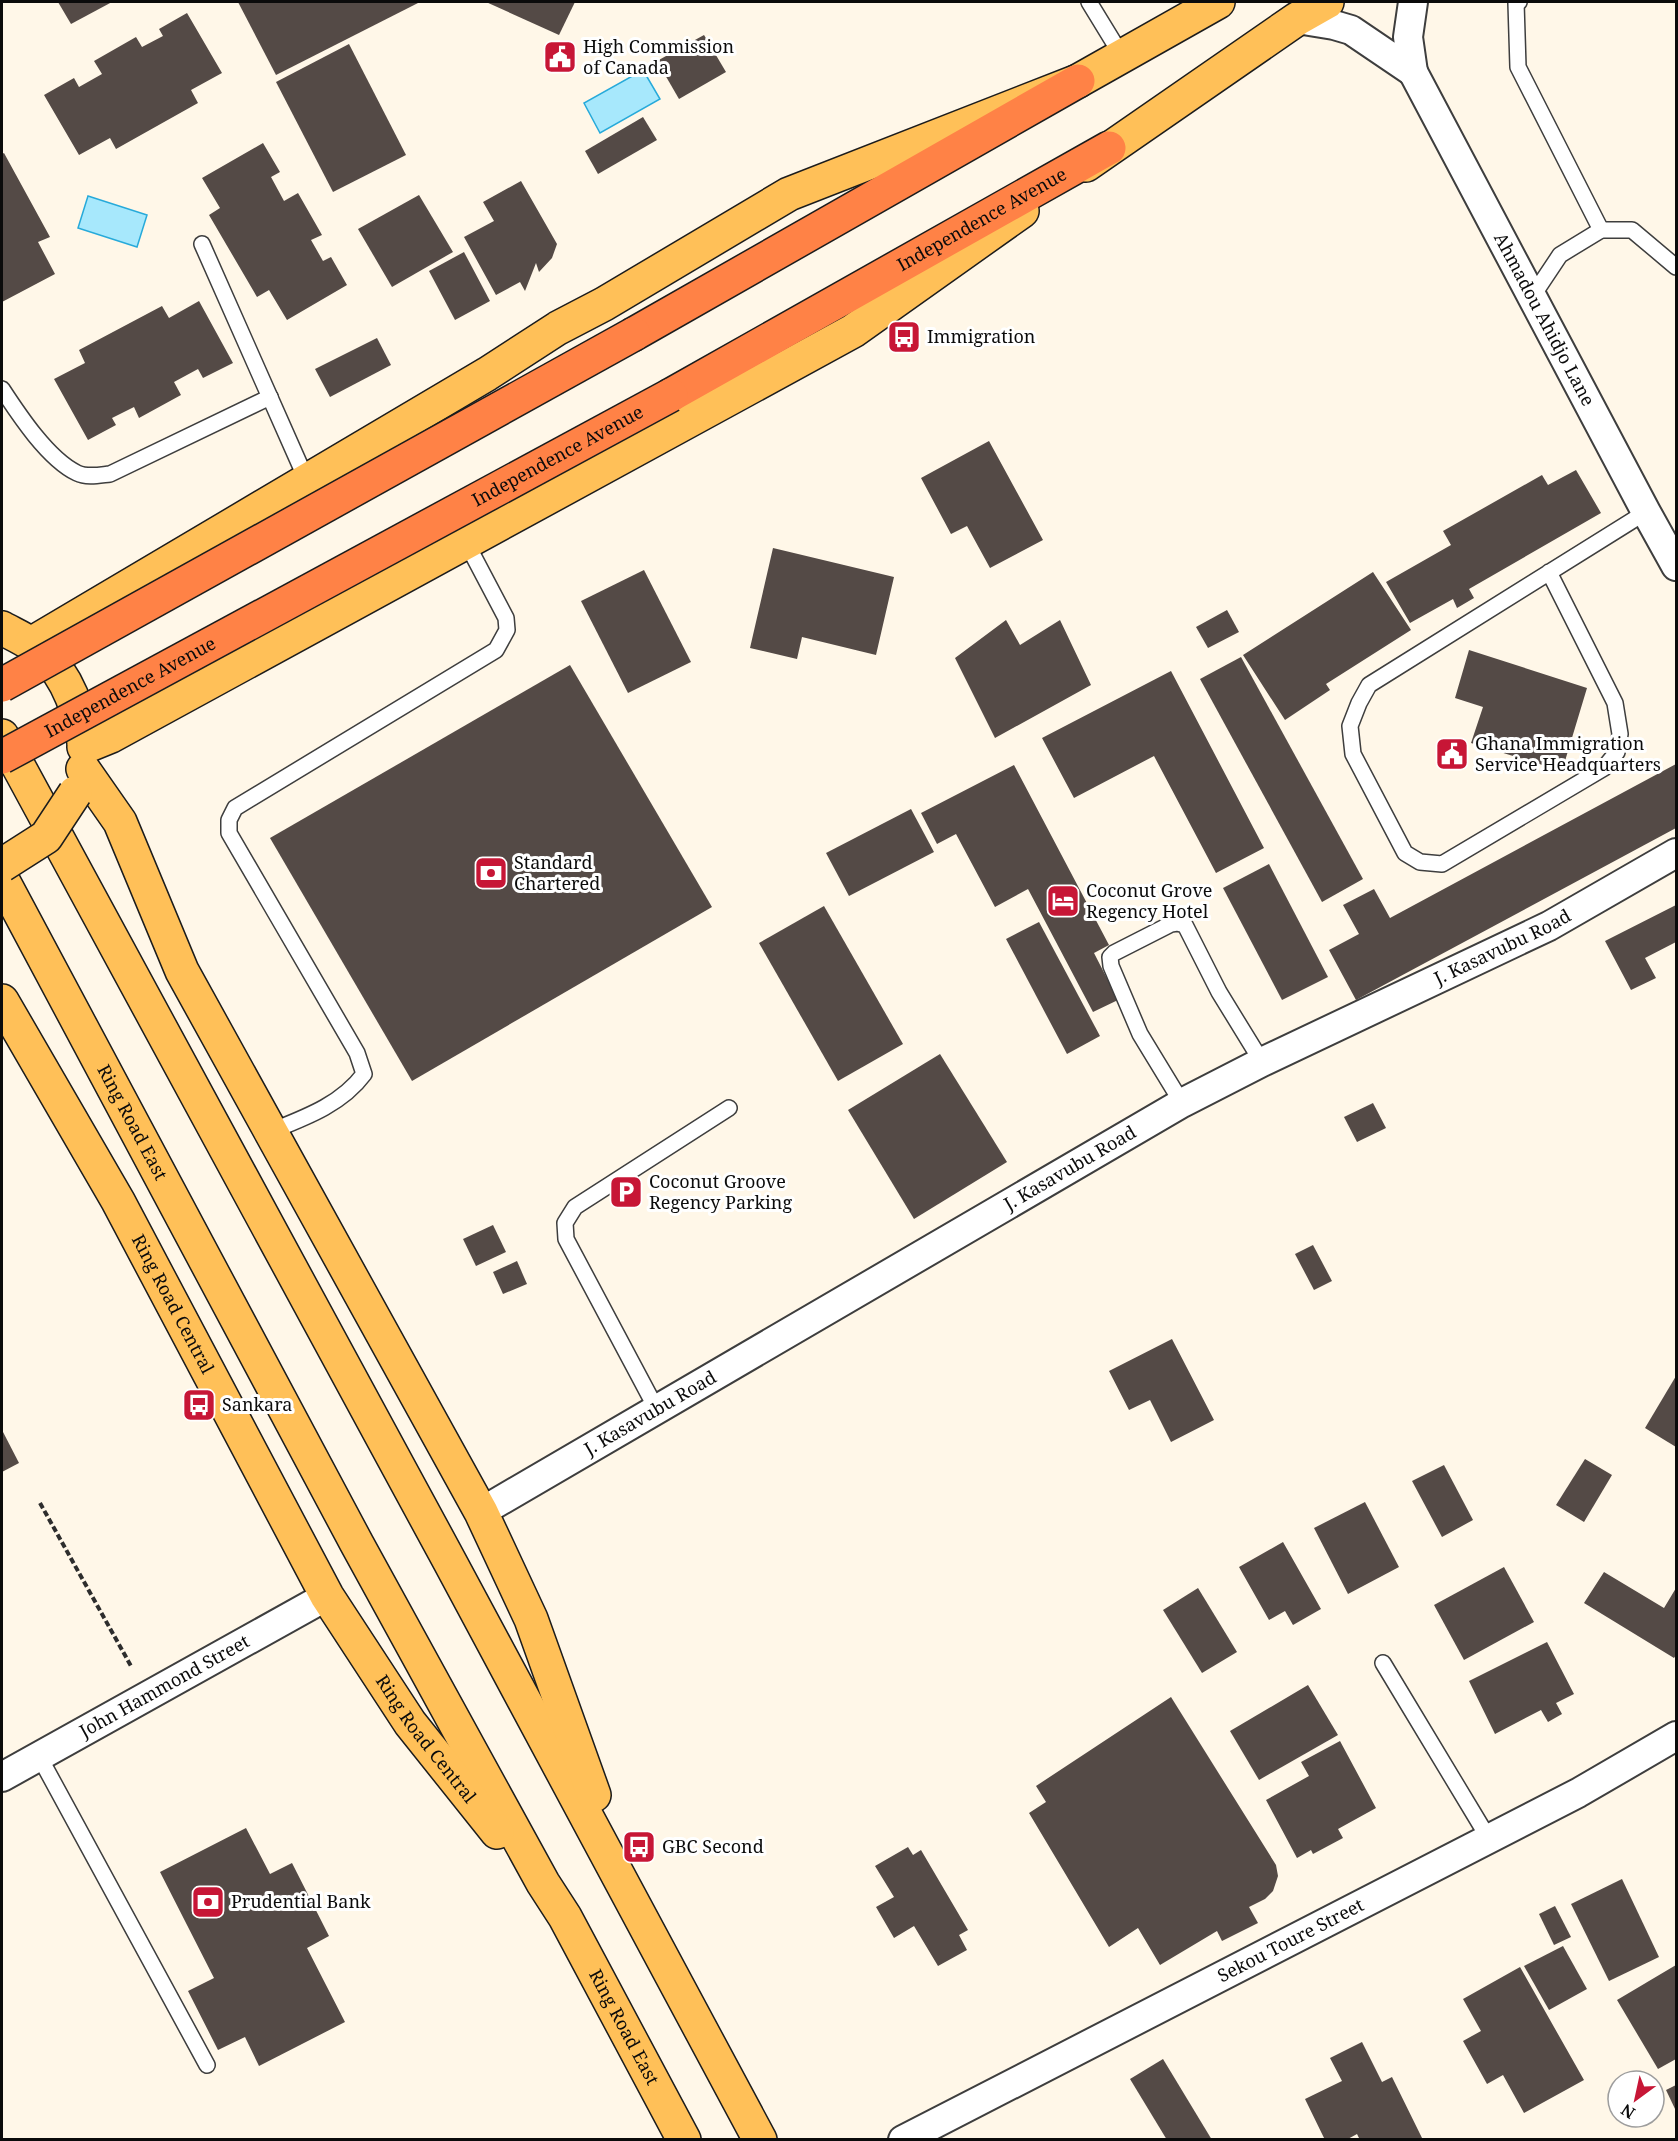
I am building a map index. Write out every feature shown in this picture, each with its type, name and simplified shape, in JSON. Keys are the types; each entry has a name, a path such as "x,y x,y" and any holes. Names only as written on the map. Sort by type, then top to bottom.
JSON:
{"highway":[{"path":"2,685 634,334 1078,81"},
{"name":"Independence Avenue","path":"2,757 671,395 1109,148"}],"main road":[{"path":"32,644 487,374 558,328 604,304 789,194 1078,81 1218,2"},
{"name":"Independence Avenue","path":"81,770 111,736 853,331 1109,148 1297,19 1326,2"},
{"path":"2,628 32,644 54,664 70,689 80,717 81,770 46,837 2,865"},
{"path":"2,736 760,2139"},
{"path":"81,770 120,822 182,971 481,1512 531,1619 629,1895"},
{"name":"Ring Road East","path":"2,879 264,1367"},
{"name":"Ring Road Central","path":"2,1001 118,1201 327,1596 410,1723 565,1917"},
{"name":"Ring Road Central","path":"264,1367 357,1544 543,1883 565,1917"},
{"name":"Ring Road East","path":"565,1917 684,2139"}],"street":[{"path":"1413,2 1408,37 1413,72"},
{"path":"1297,19 1351,30 1413,72"},
{"name":"Ahmadou Ahidjo Lane","path":"1413,72 1646,512 1677,566"},
{"name":"J. Kasavubu Road","path":"481,1512 1182,1103 1262,1062 1549,926 1677,853"},
{"name":"John Hammond Street","path":"2,1777 327,1596"},
{"name":"Sekou Toure Street","path":"903,2139 1578,1793 1677,1736"}],"lane":[{"path":"1089,2 1122,56"},
{"path":"1518,2 1516,3 1518,67 1601,230"},
{"path":"1532,297 1560,255 1601,230 1632,230 1677,267"},
{"path":"202,244 307,481"},
{"path":"2,389 16,412 39,440 78,474 90,476 110,474 270,397"},
{"path":"1550,572 1615,703 1620,734 1617,752 1604,768 1442,864 1420,862 1405,853 1353,754 1350,726 1369,685 1646,512"},
{"path":"269,1132 310,1116 353,1089 364,1074 357,1053 229,833 229,820 235,808 496,650 507,630 506,618 466,542"},
{"path":"1182,1103 1140,1034 1111,966 1110,957 1114,953 1171,924 1185,925 1219,992 1262,1062"},
{"path":"657,1410 566,1239 565,1223 575,1207 729,1108"},
{"path":"1383,1663 1489,1839"},
{"path":"39,1756 207,2065"}],"path":[{"path":"40,1503 147,1696"}],"water":[{"path":"643,70 660,99 600,133 584,103"},
{"path":"88,196 147,215 137,247 78,228"}],"building":[{"path":"58,2 112,2 71,24"},
{"path":"238,2 420,2 276,75"},
{"path":"486,2 575,2 559,35"},
{"path":"187,13 222,73 191,90 198,103 116,149 110,138 79,155 44,95 74,78 79,87 102,74 94,61 136,37 142,47 163,36 159,29"},
{"path":"704,35 726,72 679,99 657,61"},
{"path":"349,44 406,155 333,192 276,82"},
{"path":"643,117 657,140 598,174 585,151"},
{"path":"263,143 280,172 271,177 284,201 298,193 322,235 311,240 323,261 331,257 347,285 287,320 269,290 257,297 209,215 220,208 202,178"},
{"path":"4,153 50,237 38,242 55,274 2,302 2,154"},
{"path":"521,181 557,244 552,258 539,272 536,263 525,291 520,282 496,295 464,237 494,221 483,202"},
{"path":"419,195 453,252 392,287 358,229"},
{"path":"464,252 490,301 455,320 429,271"},
{"path":"199,301 233,363 203,378 198,369 174,382 181,395 139,418 134,407 112,418 116,425 88,440 54,379 85,363 79,350 162,306 169,318"},
{"path":"377,338 391,365 330,397 315,369"},
{"path":"989,441 1043,540 990,568 967,526 951,534 921,478"},
{"path":"1576,470 1601,513 1469,589 1474,598 1457,608 1453,599 1410,623 1386,582 1451,545 1443,531 1542,475 1548,485"},
{"path":"773,548 894,577 876,655 802,637 797,659 750,648"},
{"path":"644,570 691,662 628,693 581,601"},
{"path":"1373,572 1411,630 1326,684 1330,690 1285,720 1243,655"},
{"path":"1227,610 1239,632 1208,648 1196,627"},
{"path":"1006,620 1020,645 1060,620 1091,685 995,738 955,658"},
{"path":"1469,650 1587,688 1562,771 1471,743 1483,707 1455,698"},
{"path":"1241,657 1363,879 1322,902 1200,679"},
{"name":"Standard Chartered","path":"570,665 712,907 412,1081 270,838"},
{"path":"1171,671 1264,848 1216,873 1154,756 1074,798 1042,738"},
{"path":"1676,764 1676,828 1356,1000 1329,950 1359,934 1343,905 1374,889 1390,918"},
{"path":"1014,765 1109,945 1094,953 1118,1000 1093,1012 1028,889 995,907 956,834 937,844 921,813"},
{"path":"911,809 934,852 849,896 826,853"},
{"path":"1269,864 1328,977 1282,1000 1223,888"},
{"path":"1676,905 1676,942 1645,958 1656,978 1631,990 1605,941"},
{"path":"824,906 903,1044 838,1081 759,943"},
{"path":"1039,922 1100,1036 1067,1054 1006,939"},
{"path":"940,1054 1007,1162 914,1219 848,1110"},
{"path":"1373,1103 1386,1128 1357,1142 1344,1117"},
{"path":"493,1225 506,1252 476,1266 463,1239"},
{"path":"1313,1245 1332,1281 1314,1290 1295,1254"},
{"path":"517,1261 527,1284 503,1294 493,1272"},
{"path":"1172,1339 1214,1420 1171,1442 1150,1400 1129,1410 1109,1371"},
{"path":"1676,1376 1676,1447 1645,1428"},
{"path":"2,1430 19,1463 2,1472"},
{"path":"1585,1459 1612,1475 1584,1522 1556,1505"},
{"path":"1444,1465 1473,1520 1442,1537 1412,1481"},
{"path":"1365,1502 1399,1567 1348,1594 1314,1528"},
{"path":"1283,1542 1321,1609 1293,1625 1285,1611 1269,1620 1239,1567"},
{"path":"1504,1567 1534,1622 1464,1660 1434,1605"},
{"path":"1604,1572 1664,1608 1676,1588 1676,1655 1674,1658 1584,1603"},
{"path":"1198,1588 1237,1652 1202,1673 1163,1610"},
{"path":"1547,1642 1574,1694 1556,1703 1562,1714 1548,1722 1541,1710 1495,1734 1469,1681"},
{"path":"1308,1685 1338,1735 1259,1780 1230,1731"},
{"path":"1171,1697 1276,1865 1278,1876 1273,1891 1265,1899 1249,1907 1258,1923 1222,1941 1217,1931 1160,1965 1138,1928 1109,1947 1029,1813 1046,1802 1036,1786"},
{"path":"1340,1741 1376,1808 1338,1829 1343,1838 1313,1854 1311,1850 1297,1858 1266,1800 1309,1776 1301,1762"},
{"path":"246,1828 270,1874 292,1863 329,1936 307,1948 345,2022 259,2066 245,2037 218,2050 188,1991 214,1978 160,1872"},
{"path":"908,1847 913,1855 921,1850 968,1930 959,1935 967,1950 938,1966 914,1926 894,1938 876,1907 894,1897 875,1866"},
{"path":"1622,1879 1659,1957 1609,1981 1571,1904"},
{"path":"1555,1906 1571,1937 1554,1945 1539,1914"},
{"path":"1563,1946 1587,1989 1549,2010 1524,1966"},
{"path":"1676,1965 1676,2059 1658,2069 1617,2000"},
{"path":"1520,1967 1584,2080 1524,2113 1503,2075 1487,2084 1463,2041 1481,2031 1463,1999"},
{"path":"1362,2042 1382,2082 1392,2077 1423,2140 1360,2140 1357,2134 1346,2140 1325,2140 1305,2099 1342,2081 1330,2058"},
{"path":"1163,2059 1212,2140 1167,2140 1130,2079"},
{"path":"1676,2085 1676,2111 1666,2090"}],"place":[{"name":"High Commission of Canada","path":"560,57"},
{"name":"Immigration","path":"904,337"},
{"name":"Ghana Immigration Service Headquarters","path":"1452,754"},
{"name":"Standard Chartered","path":"491,873"},
{"name":"Coconut Grove Regency Hotel","path":"1063,901"},
{"name":"Coconut Groove Regency Parking","path":"626,1192"},
{"name":"Sankara","path":"199,1405"},
{"name":"GBC Second","path":"639,1847"},
{"name":"Prudential Bank","path":"208,1902"}]}
